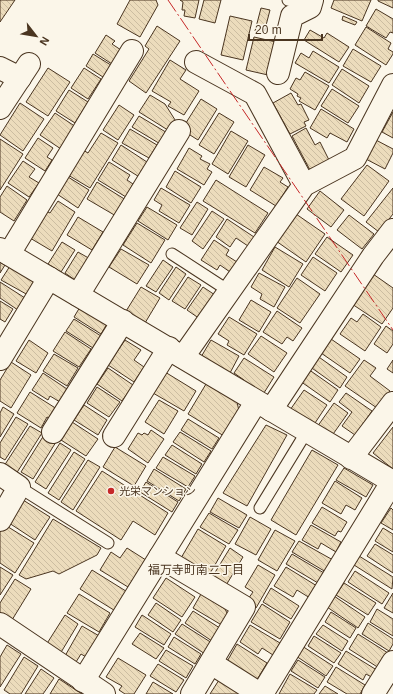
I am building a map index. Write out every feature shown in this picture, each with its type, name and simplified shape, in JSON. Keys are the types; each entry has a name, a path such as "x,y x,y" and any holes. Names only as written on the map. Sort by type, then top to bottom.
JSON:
{"street":[{"path":"278,73 292,16 310,7 311,2"},
{"path":"132,51 5,252 393,482 261,694 210,663"},
{"path":"196,62 255,94 304,185"},
{"path":"0,68 24,71 0,108"},
{"path":"114,436 176,352 229,291 304,185 355,158 393,85"},
{"path":"78,295 179,131"},
{"path":"83,681 160,557 264,406 393,230"},
{"path":"0,359 49,278"},
{"path":"53,432 123,321"},
{"path":"351,458 393,404"},
{"path":"0,474 19,487 0,520"},
{"path":"160,557 244,607 192,694"},
{"path":"0,624 104,694"},
{"path":"382,689 393,662"}],"lane":[{"path":"288,0 311,2"},
{"path":"172,254 229,291"},
{"path":"260,508 306,431"},
{"path":"19,487 108,543"}],"building":[{"path":"0,0 15,0 0,22"},
{"path":"130,0 156,0 158,5 140,37 117,24"},
{"path":"180,0 199,0 195,18 184,16 185,10 182,10 183,2"},
{"path":"204,0 221,0 215,23 199,19"},
{"path":"334,0 371,0 362,21 331,8"},
{"path":"378,0 393,0 393,8 378,1"},
{"path":"261,8 270,10 264,33 255,31"},
{"path":"376,9 393,19 393,33 390,32 386,38 366,26"},
{"path":"230,16 252,21 243,60 221,55"},
{"path":"343,16 357,22 355,25 342,20"},
{"path":"157,26 180,41 146,93 129,81 149,49 145,46"},
{"path":"366,27 391,43 388,49 393,52 393,54 386,65 355,45"},
{"path":"310,30 324,38 327,33 349,47 339,62 304,40"},
{"path":"106,35 115,41 112,44 124,52 115,66 95,53"},
{"path":"254,37 276,42 268,75 246,70"},
{"path":"353,49 381,66 371,82 343,66"},
{"path":"313,51 339,67 329,83 295,63 301,53 309,58"},
{"path":"93,54 114,67 106,79 86,66"},
{"path":"170,60 186,70 180,79 199,91 184,115 168,106 171,102 152,91"},
{"path":"48,68 70,82 48,116 26,102"},
{"path":"84,68 101,79 88,99 71,88"},
{"path":"342,69 369,86 359,103 332,85"},
{"path":"305,72 329,86 315,110 299,101 301,98 297,96 298,94 290,89 296,78 300,80"},
{"path":"332,89 359,106 348,123 321,106"},
{"path":"69,90 88,102 75,123 56,111"},
{"path":"291,93 298,105 301,104 309,120 304,122 306,126 290,134 273,103"},
{"path":"150,95 165,104 177,123 171,132 139,112"},
{"path":"201,99 217,109 198,140 190,135 184,126"},
{"path":"20,103 44,119 23,151 0,135"},
{"path":"119,105 134,115 118,140 103,130"},
{"path":"321,109 354,129 347,142 330,133 327,138 310,128"},
{"path":"393,112 393,138 382,132"},
{"path":"55,113 76,127 61,149 40,135"},
{"path":"219,113 234,122 214,154 199,145"},
{"path":"139,116 169,134 162,145 132,127"},
{"path":"306,128 315,145 320,142 329,160 310,170 292,136"},
{"path":"130,129 157,145 149,158 122,143"},
{"path":"231,131 248,141 228,174 212,164"},
{"path":"101,133 118,143 90,188 68,175 83,150 88,153"},
{"path":"38,138 53,148 47,157 52,160 45,171 25,158"},
{"path":"0,139 23,154 0,190"},
{"path":"374,139 393,149 393,153 385,169 364,158"},
{"path":"121,145 150,164 141,178 112,160"},
{"path":"248,145 265,155 246,187 229,177"},
{"path":"189,148 202,156 200,159 210,164 207,169 212,172 204,185 177,169"},
{"path":"23,161 35,169 29,177 39,183 29,197 8,183"},
{"path":"109,162 130,175 127,180 133,184 126,197 98,180"},
{"path":"367,165 389,181 364,216 341,199"},
{"path":"264,167 283,178 280,182 288,187 276,206 250,190"},
{"path":"175,171 201,187 191,203 166,187"},
{"path":"68,177 89,190 78,208 57,194"},
{"path":"216,180 268,213 255,233 203,201"},
{"path":"97,182 126,200 116,216 87,199"},
{"path":"7,186 27,200 14,221 0,212 0,197"},
{"path":"161,188 190,205 179,223 159,211 162,205 154,200"},
{"path":"393,188 393,214 379,232 366,222"},
{"path":"320,191 344,210 331,227 307,209"},
{"path":"58,201 75,212 52,251 30,238 46,211 50,213"},
{"path":"197,202 208,209 192,235 180,228"},
{"path":"147,207 177,225 168,240 138,221"},
{"path":"212,211 224,219 203,249 192,241"},
{"path":"296,214 325,234 306,262 276,241"},
{"path":"349,215 374,234 362,249 337,230"},
{"path":"78,217 103,232 92,250 67,235"},
{"path":"227,219 254,237 248,246 236,238 230,247 216,237"},
{"path":"137,223 165,240 151,263 123,245"},
{"path":"327,237 353,255 341,272 315,254"},
{"path":"214,240 229,250 226,255 237,262 230,272 220,265 217,270 201,260"},
{"path":"62,242 75,250 61,272 48,264"},
{"path":"275,247 303,264 289,287 262,270"},
{"path":"121,249 149,265 137,284 109,267"},
{"path":"78,252 92,260 78,282 65,273"},
{"path":"313,257 337,273 325,291 301,275"},
{"path":"163,260 173,267 156,292 146,286"},
{"path":"0,262 5,265 0,273"},
{"path":"10,266 36,282 28,295 1,280"},
{"path":"176,267 186,274 169,300 159,293"},
{"path":"259,273 285,287 274,307 260,299 262,294 251,287"},
{"path":"373,274 393,288 393,308 382,324 352,304"},
{"path":"188,277 201,285 185,309 172,301"},
{"path":"297,278 320,294 300,323 277,308"},
{"path":"0,282 25,298 18,310 0,298"},
{"path":"141,287 160,298 142,328 123,316"},
{"path":"203,287 215,295 200,319 187,310"},
{"path":"251,300 271,312 259,332 239,320"},
{"path":"0,301 13,309 5,322 0,319"},
{"path":"80,307 107,324 101,334 74,317"},
{"path":"277,311 302,328 293,341 287,337 282,344 263,332"},
{"path":"363,314 381,327 365,351 340,334 351,318 357,322"},
{"path":"229,317 257,334 244,355 227,345 229,341 218,334"},
{"path":"74,319 101,336 93,348 66,331"},
{"path":"386,326 393,331 393,344 387,353 374,344"},
{"path":"65,332 91,349 79,367 53,351"},
{"path":"261,336 287,353 274,372 248,354"},
{"path":"331,339 360,359 350,373 321,353"},
{"path":"29,340 48,353 36,373 16,361"},
{"path":"125,340 141,350 134,360 144,367 134,382 108,365"},
{"path":"211,340 239,356 230,373 201,357"},
{"path":"54,354 78,368 67,386 43,371"},
{"path":"316,355 347,377 340,388 309,366"},
{"path":"244,358 274,377 262,396 242,383 244,380 234,373"},
{"path":"364,360 376,368 370,376 390,391 377,408 345,386"},
{"path":"393,360 393,373 387,369"},
{"path":"11,362 31,375 11,408 0,401 0,380"},
{"path":"108,368 133,385 122,401 97,384"},
{"path":"308,369 338,390 330,402 300,381"},
{"path":"165,372 196,391 184,411 153,393"},
{"path":"43,373 67,389 60,402 50,396 48,400 32,390"},
{"path":"206,384 237,402 239,411 224,436 188,414"},
{"path":"97,387 120,402 109,417 87,403"},
{"path":"304,390 327,405 313,426 290,410"},
{"path":"30,392 57,409 51,419 47,417 41,428 17,413"},
{"path":"346,393 372,411 355,435 342,426 352,412 339,402"},
{"path":"159,400 178,411 164,434 145,422"},
{"path":"334,403 348,413 331,437 317,427"},
{"path":"84,405 107,420 98,435 74,420"},
{"path":"3,407 14,414 0,437 0,413"},
{"path":"16,417 28,424 5,460 0,457 0,443"},
{"path":"188,419 219,438 212,449 181,430"},
{"path":"72,422 98,439 86,456 61,440"},
{"path":"266,425 287,435 247,506 223,493"},
{"path":"30,426 42,433 16,474 4,466"},
{"path":"393,427 393,469 373,453"},
{"path":"151,430 164,439 148,463 128,449 138,433 148,435"},
{"path":"180,432 211,451 204,462 173,442"},
{"path":"44,435 56,442 33,479 21,472"},
{"path":"60,443 71,450 46,489 35,482"},
{"path":"172,445 202,464 196,474 165,455"},
{"path":"115,447 146,466 134,486 103,467"},
{"path":"312,450 338,465 296,535 271,520"},
{"path":"74,452 85,459 59,500 48,493"},
{"path":"163,457 195,476 188,487 156,468"},
{"path":"88,460 100,467 73,510 61,502"},
{"path":"344,468 373,485 366,497 336,480"},
{"path":"154,469 186,489 179,501 147,481"},
{"name":"光栄マンション","path":"102,471 168,513 155,535 133,521 121,540 76,511"},
{"path":"335,481 362,498 355,510 346,505 341,514 322,503"},
{"path":"146,482 178,502 172,512 140,492"},
{"path":"218,498 247,515 239,528 210,512"},
{"path":"23,500 50,517 35,540 6,521"},
{"path":"322,507 347,522 341,532 338,531 335,536 312,523"},
{"path":"391,508 393,510 393,530 381,523"},
{"path":"209,513 238,530 229,544 200,527"},
{"path":"250,517 271,529 256,555 235,544"},
{"path":"53,519 101,548 97,555 59,574 53,571 26,579 19,575"},
{"path":"5,525 34,543 15,573 0,563 0,532"},
{"path":"311,525 341,542 336,552 321,543 318,549 302,540"},
{"path":"383,528 393,534 393,552 375,541"},
{"path":"198,529 226,546 209,575 181,558"},
{"path":"275,530 295,541 277,571 258,560"},
{"path":"299,541 333,560 326,572 292,552"},
{"path":"375,544 393,555 393,573 367,556"},
{"path":"127,548 149,562 142,572 139,570 128,587 100,570 111,552 120,558"},
{"path":"230,548 243,557 225,587 211,579"},
{"path":"292,554 324,573 318,583 286,564"},
{"path":"359,556 393,577 392,589 354,565"},
{"path":"258,565 275,575 256,608 246,602 253,592 245,587"},
{"path":"0,567 13,575 0,595"},
{"path":"286,567 317,586 310,598 297,590 293,597 274,586"},
{"path":"92,570 129,593 117,612 80,589"},
{"path":"355,571 389,593 382,604 348,582"},
{"path":"166,578 195,597 182,617 153,598"},
{"path":"15,579 31,589 12,620 0,613 0,603"},
{"path":"344,583 376,603 368,615 336,595"},
{"path":"271,588 299,606 291,619 263,602"},
{"path":"393,593 393,613 384,608"},
{"path":"79,594 110,613 99,632 67,613"},
{"path":"201,594 225,609 230,619 225,627 193,608"},
{"path":"334,596 365,617 358,628 327,607"},
{"path":"156,603 181,620 173,632 148,615"},
{"path":"262,604 290,622 280,639 251,622"},
{"path":"377,609 393,619 393,636 370,622"},
{"path":"193,611 223,630 215,643 185,623"},
{"path":"331,612 356,628 350,638 325,622"},
{"path":"65,615 78,624 60,654 46,645"},
{"path":"142,615 171,634 164,645 135,627"},
{"path":"368,623 393,639 393,644 389,651 362,634"},
{"path":"182,624 212,643 205,654 175,634"},
{"path":"250,625 280,643 273,655 262,648 258,654 240,642"},
{"path":"323,625 348,641 342,651 316,634"},
{"path":"82,626 101,637 88,658 81,654 76,662 65,656"},
{"path":"140,633 164,648 156,659 132,644"},
{"path":"358,634 388,653 379,668 349,649"},
{"path":"314,636 341,653 334,663 308,646"},
{"path":"174,637 201,654 195,664 168,647"},
{"path":"237,644 267,663 255,683 225,665"},
{"path":"7,645 21,654 0,687 0,657"},
{"path":"302,646 333,666 326,676 296,656"},
{"path":"166,650 193,666 186,678 159,661"},
{"path":"346,651 380,672 375,679 366,674 363,680 338,664"},
{"path":"24,657 38,666 21,694 10,694 4,690"},
{"path":"118,658 146,675 134,694 125,694 119,690 122,686 106,677"},
{"path":"298,660 325,677 318,688 291,671"},
{"path":"158,664 184,680 176,692 150,676"},
{"path":"336,667 365,685 360,694 347,694 327,682"},
{"path":"41,669 54,678 43,694 25,694"},
{"path":"290,674 317,690 314,694 279,694"},
{"path":"59,679 82,694 50,694"},
{"path":"219,680 241,694 210,694"},
{"path":"153,682 173,694 146,694"},
{"path":"325,686 338,694 319,694"}],"power":[{"path":"168,0 393,330"}],"place":[{"name":"光栄マンション","path":"111,491"}],"district":[{"name":"福万寺町南二丁目","path":"196,570"}]}
